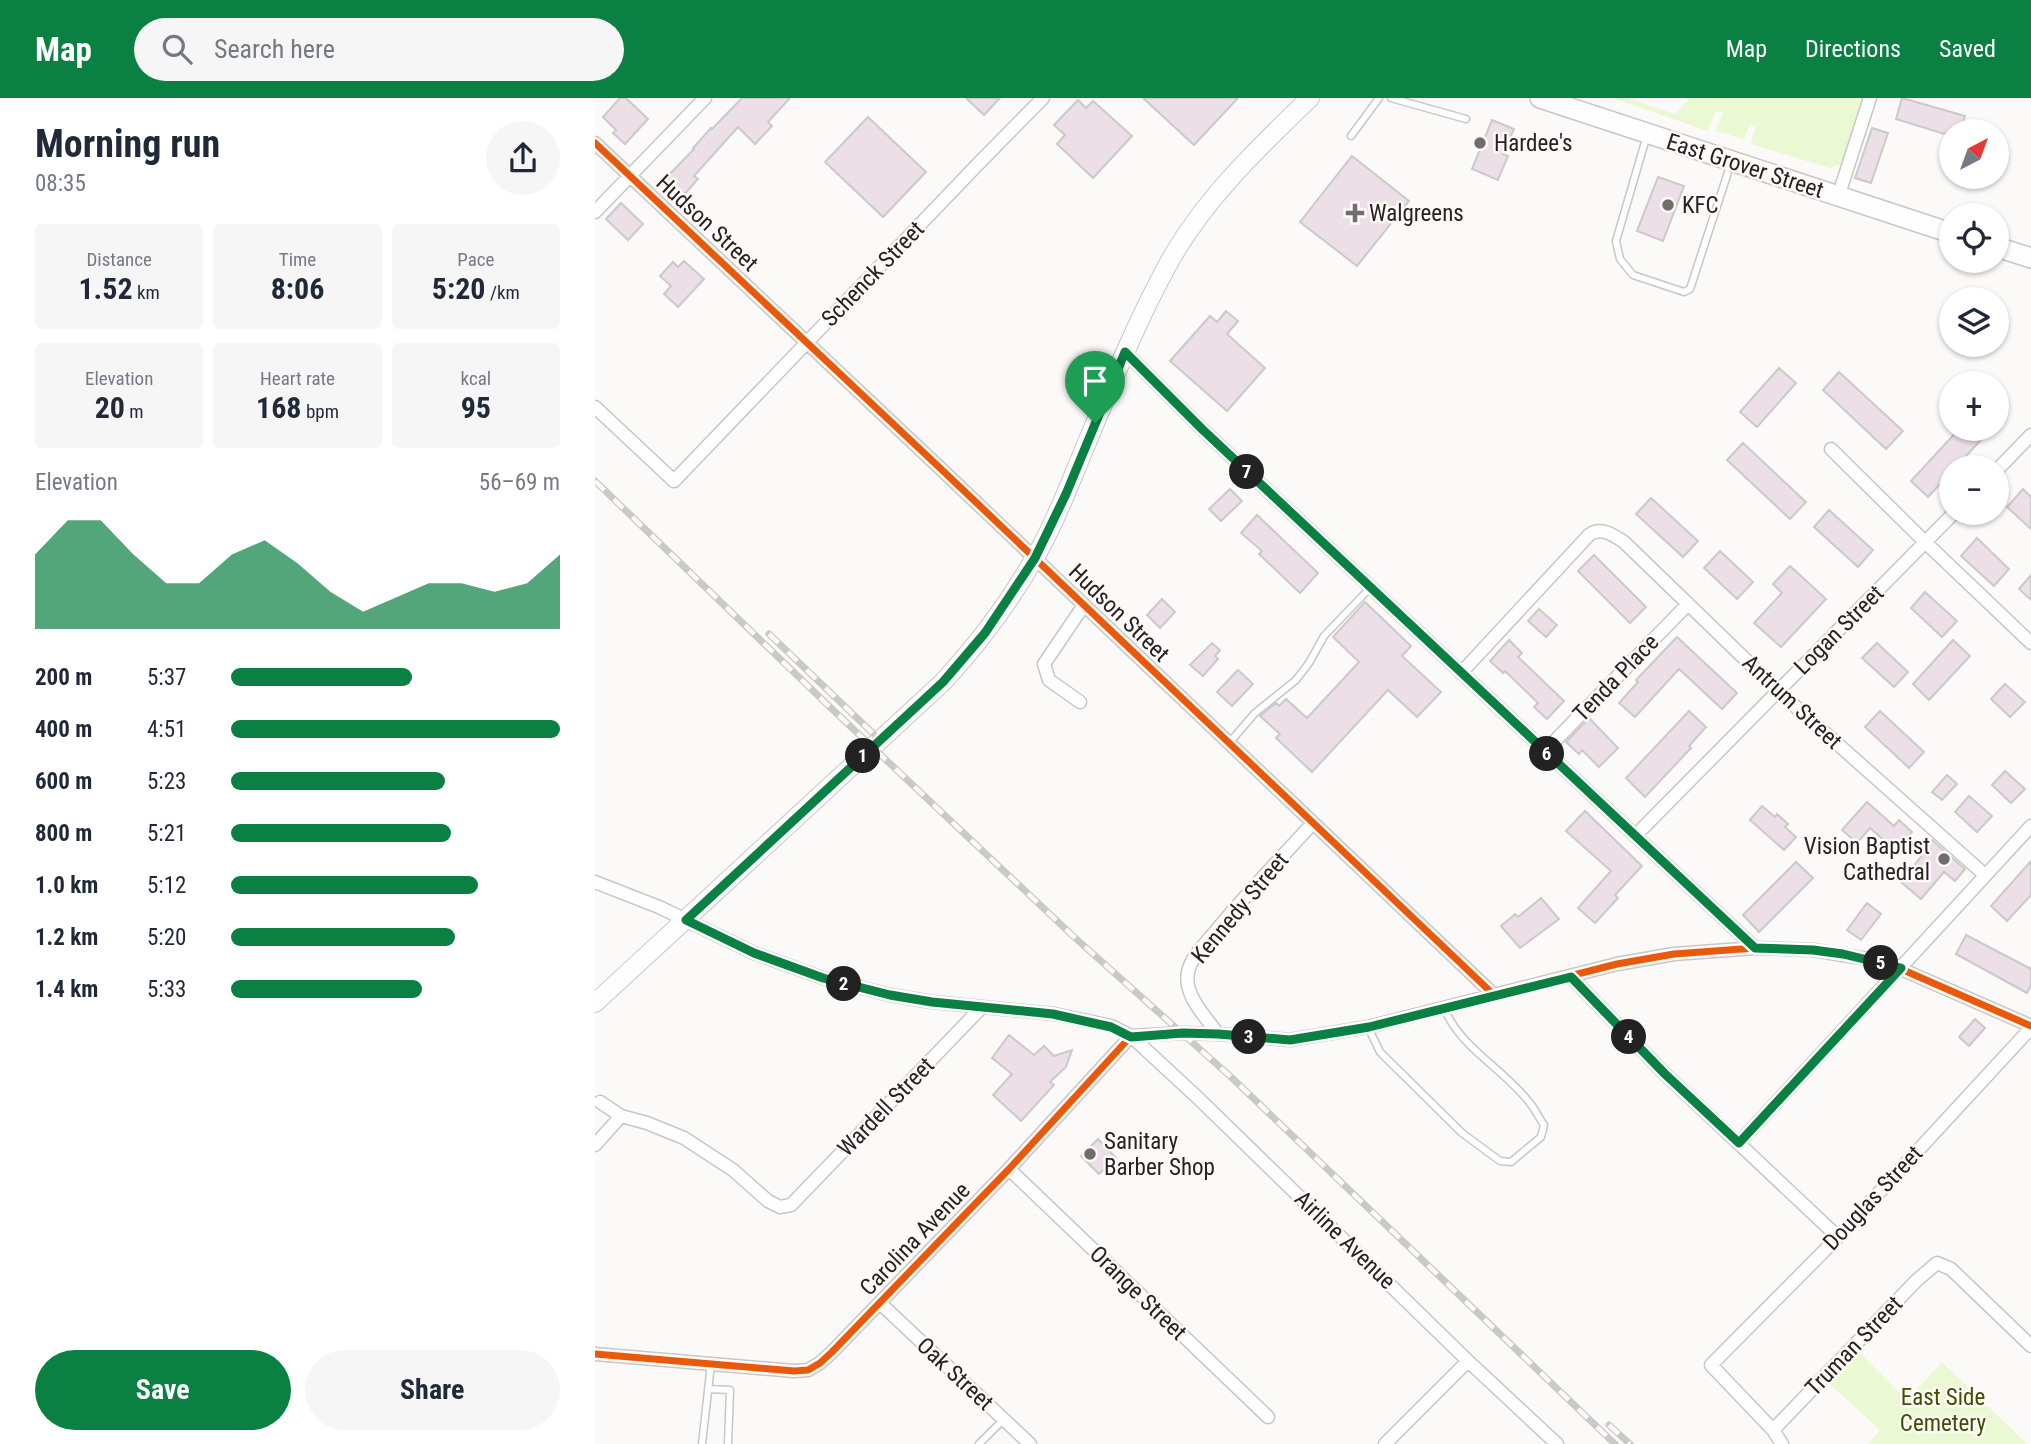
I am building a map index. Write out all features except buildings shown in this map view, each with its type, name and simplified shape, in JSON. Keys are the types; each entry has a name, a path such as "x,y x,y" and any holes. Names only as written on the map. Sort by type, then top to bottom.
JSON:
{"main road":[{"path":"595,1003 943,682 985,633 1035,558 1066,494 1125,352 1167,266 1198,218 1237,172 1310,98"},
{"name":"East Grover Street","path":"1540,98 1939,229"},
{"path":"2009,251 2031,258"}],"street":[{"path":"595,212 705,98"},
{"name":"Schenck Street","path":"595,407 674,481 1043,98"},
{"path":"1839,197 1870,98"},
{"name":"Hudson Street","path":"595,143 1494,995"},
{"path":"1125,352 1203,430 1755,948"},
{"path":"2009,458 2031,435"},
{"path":"1831,449 2031,643"},
{"name":"Logan Street","path":"1635,836 1943,525"},
{"name":"Antrum Street","path":"1461,673 1589,535 1599,530 1624,542 1778,691 1985,875"},
{"name":"Tenda Place","path":"1545,751 1688,604"},
{"path":"1080,702 1049,680 1044,664 1084,605"},
{"name":"Kennedy Street","path":"1218,1034 1199,1009 1188,987 1188,973 1192,961 1225,919 1313,823"},
{"path":"1739,1143 2031,826"},
{"path":"595,882 635,896 754,953 823,978 890,995 981,1008 1053,1014 1111,1027 1131,1037 1183,1033 1290,1040 1369,1027 1617,964 1674,954 1755,948 1843,954 1901,968 2031,1027"},
{"path":"1571,977 1656,1065 1838,1237"},
{"name":"Wardell Street","path":"621,1116 684,1138 733,1170 768,1201 780,1207 790,1205 981,1008"},
{"name":"Douglas Street","path":"1773,1430 1711,1365 1838,1237 2031,1027"},
{"name":"Carolina Avenue","path":"595,1354 808,1370 832,1352 881,1304 1131,1037"},
{"name":"Airline Avenue","path":"1131,1037 1198,1098 1557,1444"},
{"path":"595,1145 621,1116 600,1102"},
{"name":"Orange Street","path":"1009,1169 1268,1417"},
{"name":"Truman Street","path":"1773,1430 1916,1281 1937,1263 1951,1269 2031,1346"},
{"name":"Oak Street","path":"881,1304 1030,1444"},
{"path":"1385,1444 1468,1361"},
{"path":"1773,1430 1782,1444"}],"lane":[{"path":"1351,136 1379,98"},
{"path":"1391,98 1466,119"},
{"path":"1647,134 1616,242 1620,259 1633,275 1684,292 1690,289 1731,161"},
{"path":"1229,743 1255,713 1296,680 1324,636 1370,587"},
{"path":"1369,1027 1380,1052 1462,1133 1500,1161 1511,1162 1541,1137 1544,1125 1529,1101 1481,1057 1448,1017 1444,1008"},
{"path":"702,1444 711,1364"},
{"path":"708,1389 730,1390 728,1444"},
{"path":"979,1444 1004,1419"}],"green space":[{"path":"1612,98 1627,98 1675,114 1690,98 1863,98 1841,164 1830,168 1751,144 1756,126 1750,124 1744,139 1716,131 1723,113 1716,111 1708,131"},
{"name":"East Side Cemetery","path":"1854,1347 1907,1400 1942,1362 2027,1444 1868,1444 1880,1430 1823,1378"}],"railway":[{"path":"595,481 1073,936 1231,1077 1615,1444"},
{"path":"769,634 881,741"},
{"path":"1609,1425 1630,1444"}],"cycle path":[{"path":"595,143 1494,995"},
{"path":"595,1354 794,1371 808,1370 820,1363 1009,1169 1131,1036 1183,1033 1290,1040 1368,1027 1617,964 1674,954 1755,948 1813,950 1873,960 1901,969 2031,1026"}],"place":[{"name":"Hardee's","path":"1480,143"},
{"name":"KFC","path":"1668,205"},
{"name":"Walgreens","path":"1355,213"},
{"name":"Vision Baptist Cathedral","path":"1944,859"},
{"name":"Sanitary Barber Shop","path":"1090,1154"}],"route":[{"path":"1125,352 1203,430 1755,948 1843,954 1901,968 1739,1143 1665,1074 1571,977 1369,1027 1290,1040 1183,1033 1131,1037 1111,1027 1053,1014 932,1002 890,995 823,978 754,953 686,920 967,657 1035,558 1066,494 1095,423 1125,352"}]}
